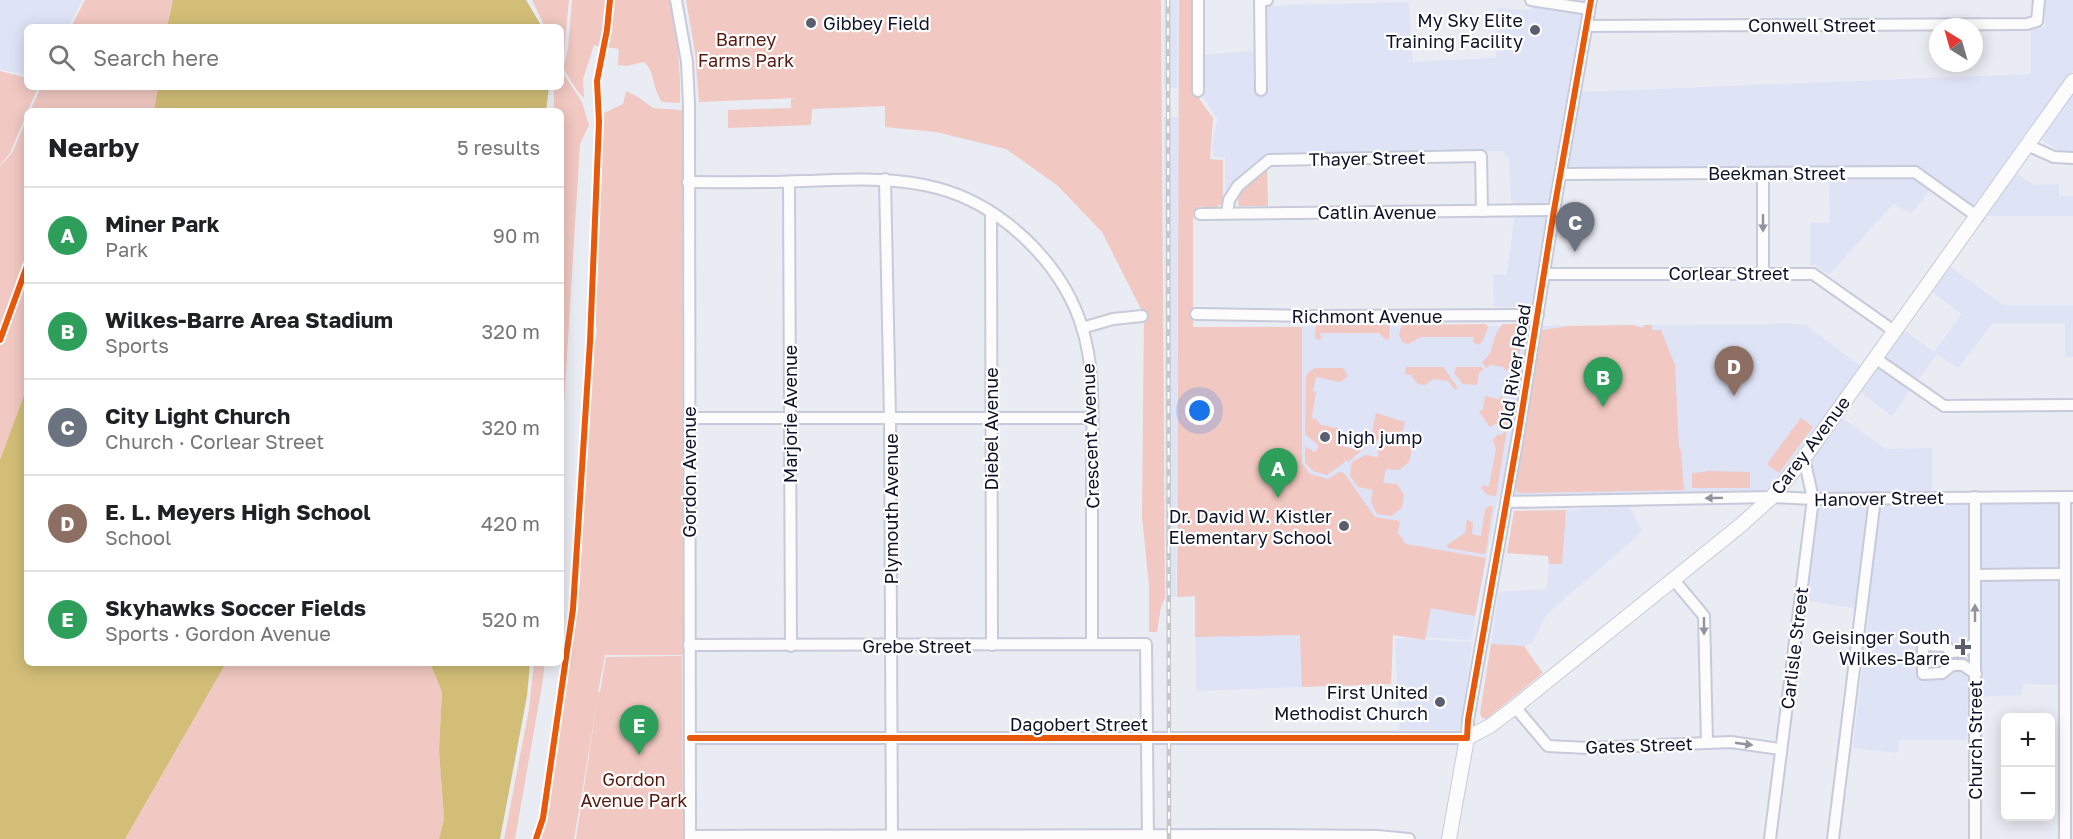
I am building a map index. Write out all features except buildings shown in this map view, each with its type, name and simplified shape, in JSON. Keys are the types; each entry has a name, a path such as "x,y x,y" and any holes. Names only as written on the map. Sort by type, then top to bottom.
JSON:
{"main road":[{"name":"Carey Avenue","path":"1467,738 1490,726 1515,707 1741,525 1772,497 1804,458 2073,81"},
{"path":"1449,839 1467,738"}],"street":[{"name":"Gordon Avenue","path":"676,0 687,62 689,105 690,837"},
{"path":"1198,0 1198,91"},
{"path":"1261,90 1260,0 1267,0"},
{"path":"1531,0 1590,4"},
{"name":"Conwell Street","path":"1587,26 2027,24 2037,21 2039,0"},
{"name":"Old River Road","path":"1467,738 1468,720 1520,430 1554,210 1590,4"},
{"path":"2027,145 2054,157 2073,158"},
{"name":"Thayer Street","path":"1227,213 1229,200 1238,186 1269,160 1481,156 1482,211"},
{"name":"Beekman Street","path":"1561,174 1915,172 1978,217"},
{"path":"1763,173 1763,273"},
{"name":"Crescent Avenue","path":"688,182 885,179 937,188 965,198 991,213 1031,245 1053,271 1073,305 1082,328 1089,367 1092,418 1092,644"},
{"name":"Plymouth Avenue","path":"885,179 890,418 892,837"},
{"name":"Marjorie Avenue","path":"789,182 791,646"},
{"name":"Catlin Avenue","path":"1200,214 1554,210"},
{"name":"Diebel Avenue","path":"991,213 992,645"},
{"name":"Corlear Street","path":"1544,274 1813,274 1894,331"},
{"name":"Richmont Avenue","path":"1196,314 1538,315"},
{"path":"1082,328 1113,319 1142,316"},
{"path":"1875,358 1944,406 2073,405"},
{"path":"689,418 1092,418"},
{"name":"Carlisle Street","path":"1770,839 1813,499 1804,458"},
{"name":"Hanover Street","path":"1506,502 1772,497 1813,499 2069,497"},
{"name":"Church Street","path":"1975,497 1975,839"},
{"path":"2065,839 2064,574 2069,497"},
{"path":"1833,839 1875,498"},
{"path":"1975,575 2064,574"},
{"path":"1673,579 1704,616 1707,743"},
{"path":"1976,643 1963,651 1951,652 1946,646 1923,645 1923,674 1942,674 1952,664 1963,665 1976,674"},
{"name":"Grebe Street","path":"689,645 1146,644 1147,739"},
{"name":"Gates Street","path":"1515,707 1548,746 1588,748 1731,742 1780,749"},
{"name":"Dagobert Street","path":"690,738 1467,738"},
{"path":"1147,739 1148,837"},
{"path":"690,837 1377,836 1409,839"}],"shaded area":[{"path":"0,0 82,0 70,24 24,24 24,75 0,69"},
{"path":"173,0 526,0 540,24 168,24"},
{"path":"1164,0 1178,0 1177,88 1164,89"},
{"path":"1534,0 1585,0 1555,163 1534,307 1494,307 1493,274 1507,275 1516,204 1511,201 1509,159 1503,151 1275,154 1262,157 1252,165 1225,199 1225,158 1213,157 1212,147 1217,119 1203,97 1202,55 1264,50 1264,6 1409,2 1413,62 1496,58 1497,8 1532,10"},
{"path":"2044,0 2073,0 2073,71 1976,209 1918,167 1568,168 1581,92 2031,74 2031,29 2045,28"},
{"path":"158,90 549,90 546,108 154,108"},
{"path":"2073,92 2073,153 2062,152 2040,139"},
{"path":"1164,117 1178,117 1176,597 1166,597"},
{"path":"2016,173 2034,185 2059,184 2059,196 2073,196 2073,216 1985,216"},
{"path":"1916,176 1931,189 1912,213 1893,204 1829,275 1817,266 1810,265 1810,223 1830,223 1829,177"},
{"path":"1949,266 2003,305 2073,305 2073,357 2065,357 2065,323 1993,323 1958,368 1937,354 1892,416 1859,391 1904,330 1934,352 1962,314 1931,291"},
{"name":"Dr. David W. Kistler Elementary School","path":"1782,323 1806,325 1860,366 1817,428 1769,489 1758,493 1498,497 1471,640 1393,635 1391,684 1196,691 1194,327 1763,325"},
{"path":"24,395 24,666 224,666 125,839 0,839 0,460"},
{"path":"1840,416 1885,449 1932,448 1932,491 1818,493 1810,458"},
{"name":"Geisinger South Wilkes-Barre","path":"2058,503 2062,685 2023,684 2022,695 1968,697 1967,740 1900,740 1897,753 1853,748 1869,610 1807,601 1816,504"},
{"path":"1629,506 1642,532 1546,615 1533,642 1523,647 1491,645 1499,592 1547,589 1549,562 1565,510"},
{"path":"1395,638 1472,642 1461,730 1399,730"},
{"path":"431,666 530,666 527,696 500,839 439,839 444,819 439,750 442,692"}],"green space":[{"path":"85,0 173,0 168,24 73,24"},
{"path":"532,0 569,0 564,52 564,24 544,24"},
{"path":"572,0 608,0 601,47 594,45 583,79 584,98 564,70"},
{"path":"613,0 669,0 678,51 680,103 662,102 650,70 644,62 626,66 618,65 619,49 606,47"},
{"name":"Barney Farms Park","path":"686,0 1161,0 1165,598 1161,607 1157,632 1149,632 1149,585 1142,517 1144,315 1102,232 1058,186 1006,149 936,132 885,127 885,106 812,109 811,125 728,128 728,110 791,108 791,99 797,98 699,102 695,52"},
{"path":"1179,0 1193,0 1193,90 1213,118 1210,159 1223,160 1223,203 1213,209 1200,206 1193,214 1193,327 1302,327 1302,463 1310,474 1328,479 1339,472 1344,473 1375,517 1400,521 1398,533 1406,544 1486,558 1475,616 1431,608 1425,640 1393,635 1391,684 1302,687 1300,635 1195,637 1195,596 1177,597"},
{"path":"0,71 24,77 24,90 37,90 29,108 24,108 24,120 10,153 0,165"},
{"path":"564,75 582,102 589,125 580,144 564,405 564,108 554,108 554,90 564,90"},
{"path":"40,90 158,90 154,108 31,108"},
{"name":"Gordon Avenue Park","path":"626,91 653,108 682,110 683,655 605,655 598,692 600,692 606,657 682,656 683,839 576,839 597,703 574,839 540,839 555,761 575,615 590,346 596,339 597,328 592,323 602,114 623,104"},
{"path":"24,126 24,395 0,460 0,166 12,153"},
{"path":"1267,165 1268,206 1239,206 1238,200 1243,188"},
{"path":"1486,324 1488,327 1483,341 1478,345 1473,342 1474,337 1421,337 1408,344 1402,342 1399,334 1402,325"},
{"path":"1503,324 1525,324 1518,363 1506,371 1503,367 1491,365 1486,368 1482,362 1490,353 1499,328"},
{"path":"1316,325 1390,325 1389,339 1386,340 1379,333 1319,333 1322,338 1318,340 1315,337"},
{"path":"1633,325 1643,328 1644,325 1652,325 1652,330 1661,330 1675,365 1679,448 1684,490 1518,493 1515,487 1542,330 1570,326"},
{"path":"1406,367 1443,367 1458,388 1455,390 1448,381 1433,379 1425,385 1418,384 1411,375 1405,374"},
{"path":"1456,367 1482,367 1484,369 1479,373 1477,385 1463,384 1454,373"},
{"path":"1314,368 1343,368 1348,376 1340,382 1316,377 1313,391 1316,392 1313,419 1321,425 1342,429 1340,440 1344,447 1361,450 1368,445 1348,462 1341,453 1346,461 1327,475 1313,471 1305,463 1305,446 1307,445 1306,448 1314,452 1318,445 1305,434 1306,376"},
{"path":"1485,396 1498,399 1502,396 1511,408 1508,425 1495,424 1490,427 1479,412 1483,409"},
{"path":"1376,413 1405,422 1403,430 1399,433 1389,432 1369,446"},
{"path":"1801,418 1813,427 1779,473 1767,464"},
{"path":"1506,431 1506,436 1496,496 1487,495 1481,488 1484,485 1489,487 1496,449 1493,440"},
{"path":"1391,435 1404,437 1412,448 1409,462 1399,470 1386,469 1383,483 1397,484 1404,495 1402,508 1391,516 1377,514 1371,502 1373,490 1358,487 1350,476 1352,462 1365,455 1378,457 1379,443"},
{"path":"1750,472 1750,488 1692,488 1692,473"},
{"path":"1488,506 1493,506 1486,552 1483,554 1448,548 1447,545 1465,533 1467,519 1473,523 1472,534 1481,536 1485,510"},
{"path":"1566,510 1562,564 1549,564 1548,556 1507,553 1514,511"},
{"path":"1491,644 1524,646 1543,673 1486,719 1482,718 1480,713"},
{"path":"224,666 431,666 442,692 439,750 444,819 439,839 125,839"},
{"path":"534,666 545,666 515,839 504,839 529,709"}],"railway":[{"path":"1168,0 1169,839"}],"cycle path":[{"path":"536,839 543,818 573,609 590,342 599,122 597,81 610,0"},
{"path":"690,738 1467,738 1468,720 1591,0"},
{"path":"0,340 24,274"}],"place":[{"name":"Gibbey Field","path":"811,23"},
{"name":"My Sky Elite Training Facility","path":"1535,30"},
{"name":"City Light Church","path":"1575,252"},
{"name":"E. L. Meyers High School","path":"1734,396"},
{"name":"Wilkes-Barre Area Stadium","path":"1603,407"},
{"name":"high jump","path":"1325,437"},
{"name":"Miner Park","path":"1278,498"},
{"name":"Dr. David W. Kistler Elementary School","path":"1344,526"},
{"name":"Geisinger South Wilkes-Barre","path":"1963,647"},
{"name":"First United Methodist Church","path":"1440,702"},
{"name":"Skyhawks Soccer Fields","path":"639,755"}]}
